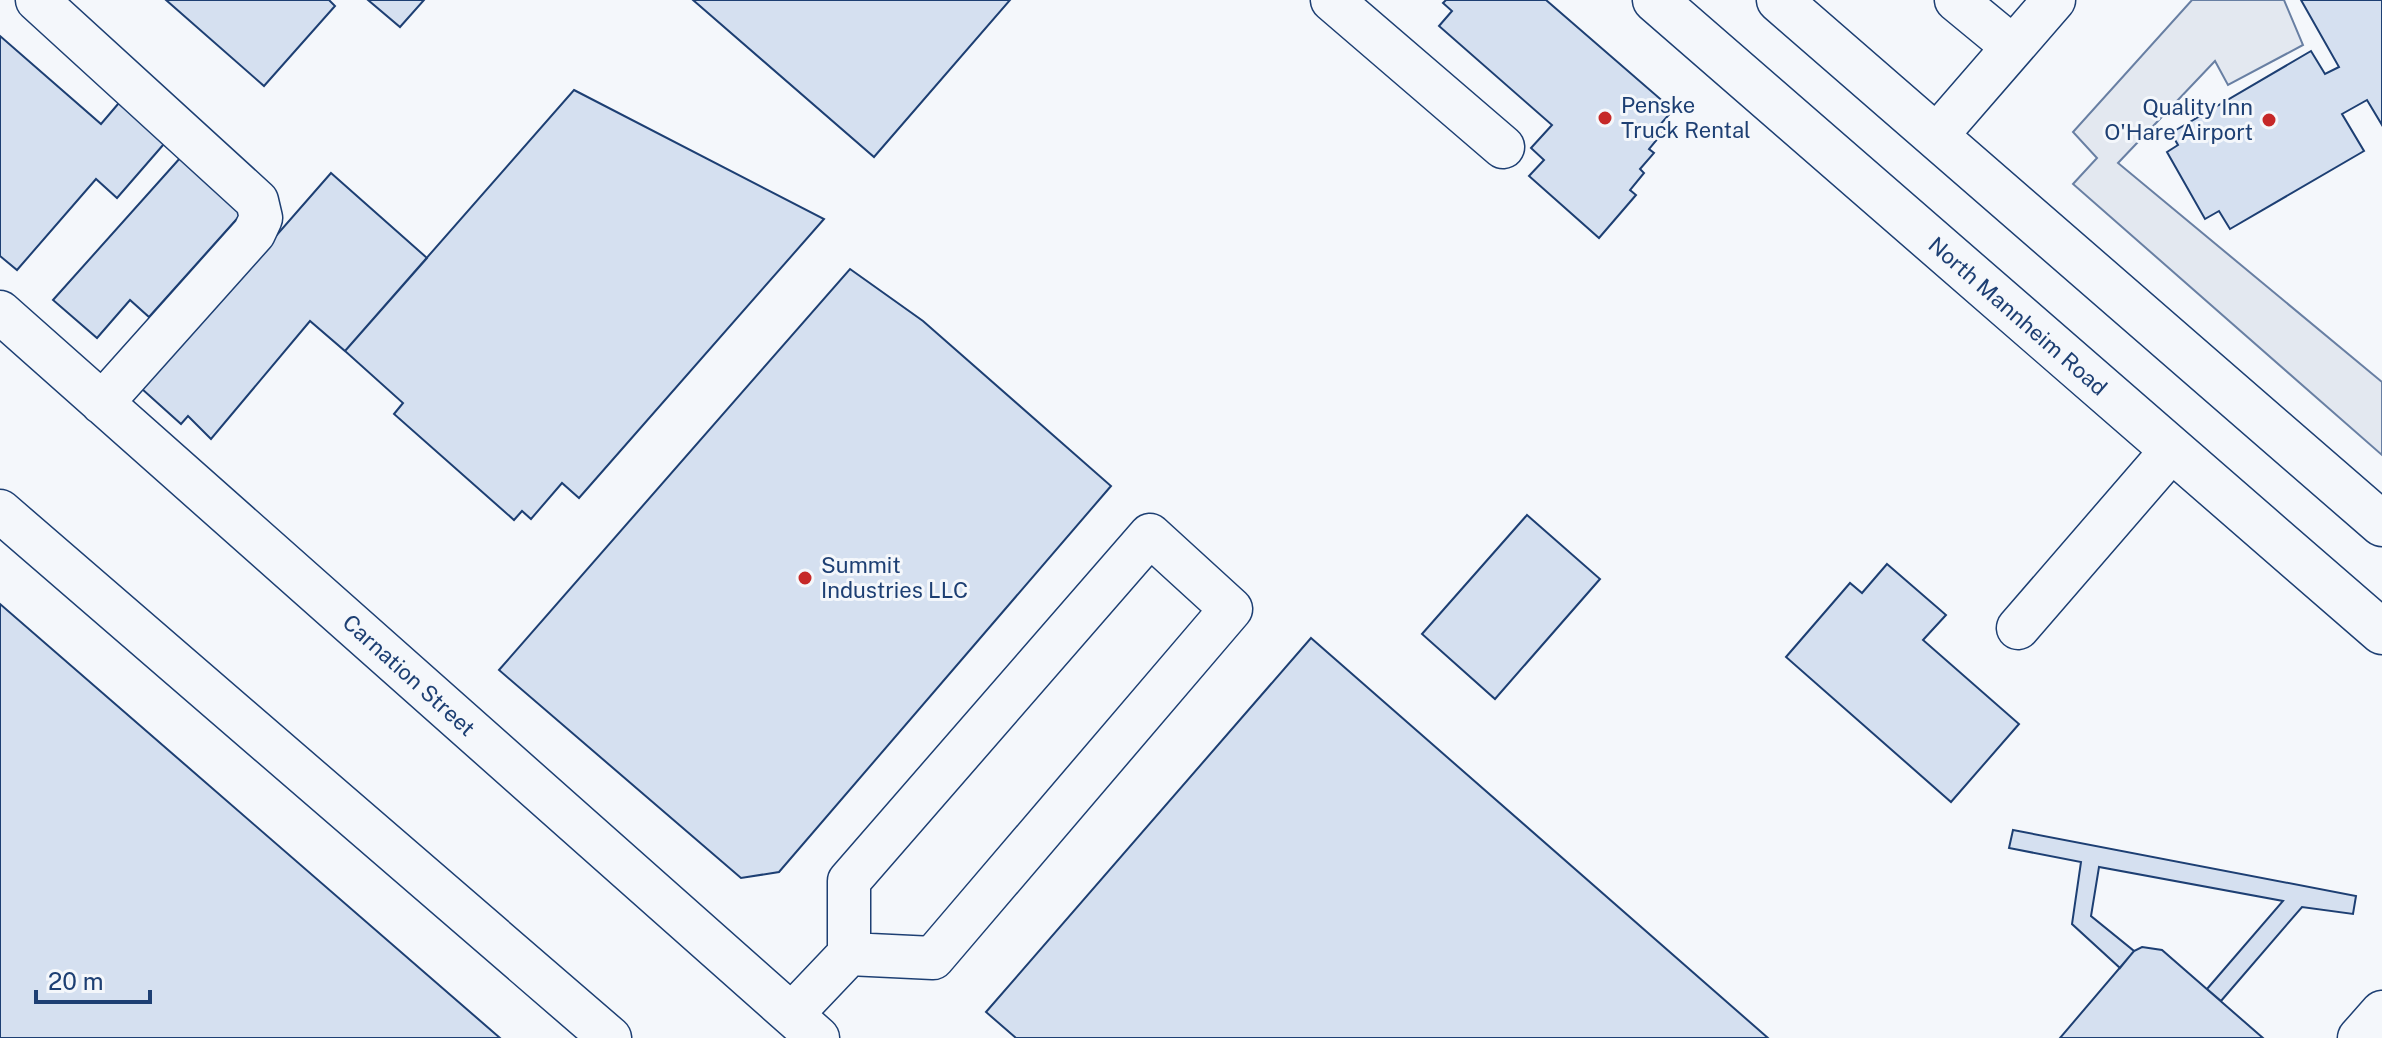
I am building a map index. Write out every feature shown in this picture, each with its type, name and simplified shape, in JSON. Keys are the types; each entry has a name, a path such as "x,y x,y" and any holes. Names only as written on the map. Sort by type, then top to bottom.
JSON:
{"main road":[{"name":"North Mannheim Road","path":"1655,0 2382,632"},
{"path":"1779,0 2382,524"}],"street":[{"path":"37,0 257,201 261,218 254,233 102,403"},
{"path":"1332,0 1503,147"},
{"path":"1956,0 2013,47"},
{"path":"1936,136 2054,0"},
{"name":"Carnation Street","path":"0,312 805,1026"},
{"path":"2018,628 2172,450"},
{"path":"0,511 610,1038"},
{"path":"805,1026 849,954 849,881 1150,535 1231,609 933,958 849,954"},
{"path":"2359,1038 2382,1012"}],"shaded area":[{"path":"2192,0 2284,0 2303,45 2228,85 2215,61 2118,163 2382,382 2382,455 2073,184 2097,158 2073,132"}],"building":[{"path":"166,0 329,0 335,6 264,86"},
{"path":"368,0 424,0 400,27"},
{"path":"693,0 1010,0 874,157"},
{"name":"Penske Truck Rental","path":"1446,0 1546,0 1673,110 1658,127 1664,131 1649,149 1654,153 1640,169 1644,173 1630,190 1636,195 1599,238 1529,176 1544,160 1531,148 1552,125 1439,26 1452,11 1443,3"},
{"name":"Quality Inn O'Hare Airport","path":"2301,0 2382,0 2382,125 2367,100 2342,114 2364,151 2230,229 2219,211 2205,219 2167,152 2178,145 2171,133 2311,51 2325,74 2339,67"},
{"path":"0,36 101,124 124,97 170,137 117,198 96,179 17,270 0,256"},
{"path":"574,90 824,219 579,498 562,483 531,519 522,511 514,520 394,414 403,403 345,351"},
{"path":"181,157 243,212 149,317 130,300 97,338 53,300"},
{"path":"331,173 427,258 345,351 310,321 211,439 188,416 181,424 142,389"},
{"name":"Summit Industries LLC","path":"850,269 923,321 1111,486 779,872 741,878 499,670"},
{"path":"1527,515 1600,579 1495,699 1422,634"},
{"path":"1887,564 1946,615 1923,640 2019,724 1951,802 1786,657 1850,583 1862,593"},
{"path":"0,604 500,1038 0,1038"},
{"path":"1311,638 1768,1038 1016,1038 986,1012"},
{"path":"2013,830 2356,896 2353,914 2302,907 2221,1001 2207,989 2283,901 2099,867 2091,916 2134,951 2120,968 2072,924 2081,862 2009,848"},
{"path":"2142,947 2162,950 2263,1038 2060,1038 2134,951"}],"place":[{"name":"Penske Truck Rental","path":"1605,118"},
{"name":"Quality Inn O'Hare Airport","path":"2269,120"},
{"name":"Summit Industries LLC","path":"805,578"}]}
